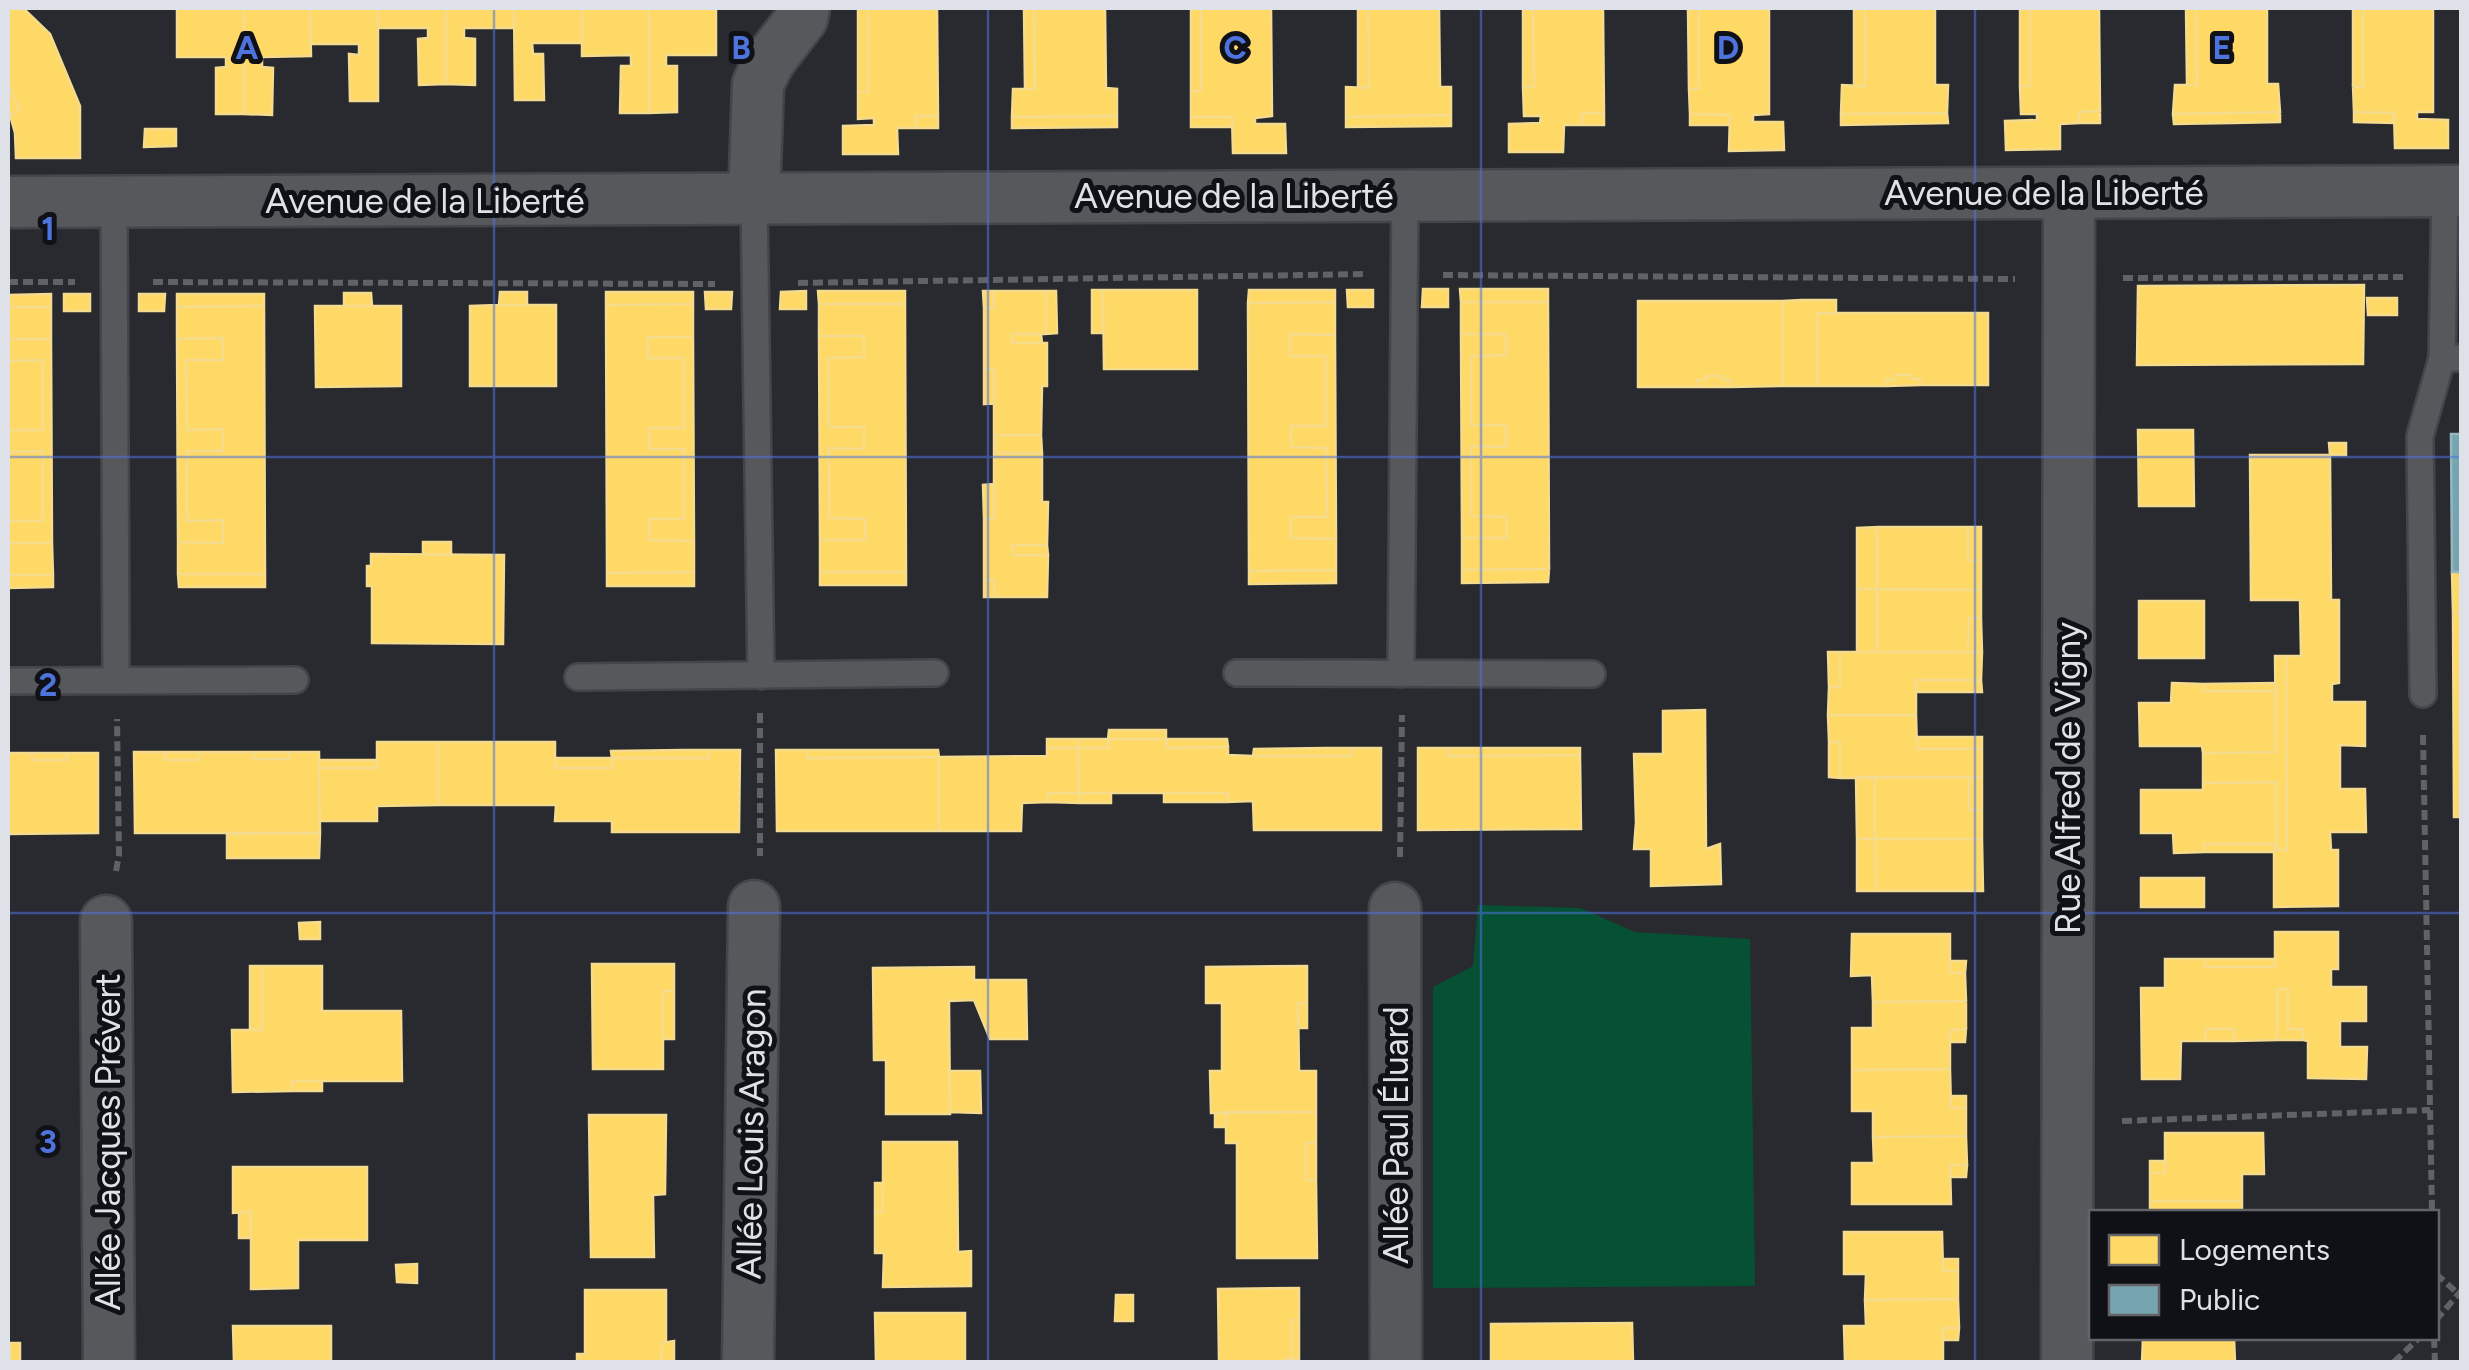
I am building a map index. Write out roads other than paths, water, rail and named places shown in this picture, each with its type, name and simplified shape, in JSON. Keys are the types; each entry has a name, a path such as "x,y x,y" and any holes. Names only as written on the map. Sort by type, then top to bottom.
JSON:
{"street":[{"path":"754,200 758,84 802,18 804,8"},
{"name":"Avenue de la Liberté","path":"8,202 2453,191"},
{"name":"Rue Alfred de Vigny","path":"2067,1362 2069,192"},
{"name":"Allée Louis Aragon","path":"748,1362 754,906"},
{"name":"Allée Paul Éluard","path":"1395,908 1396,1362"},
{"name":"Allée Jacques Prévert","path":"106,922 109,1362"}],"lane":[{"path":"2422,694 2420,436 2452,358 2443,277 2453,191"},
{"path":"1401,674 1405,195"},
{"path":"754,200 761,676"},
{"path":"114,202 116,680"},
{"path":"1237,673 1592,674"},
{"path":"578,677 935,674"},
{"path":"8,682 295,680"}]}
